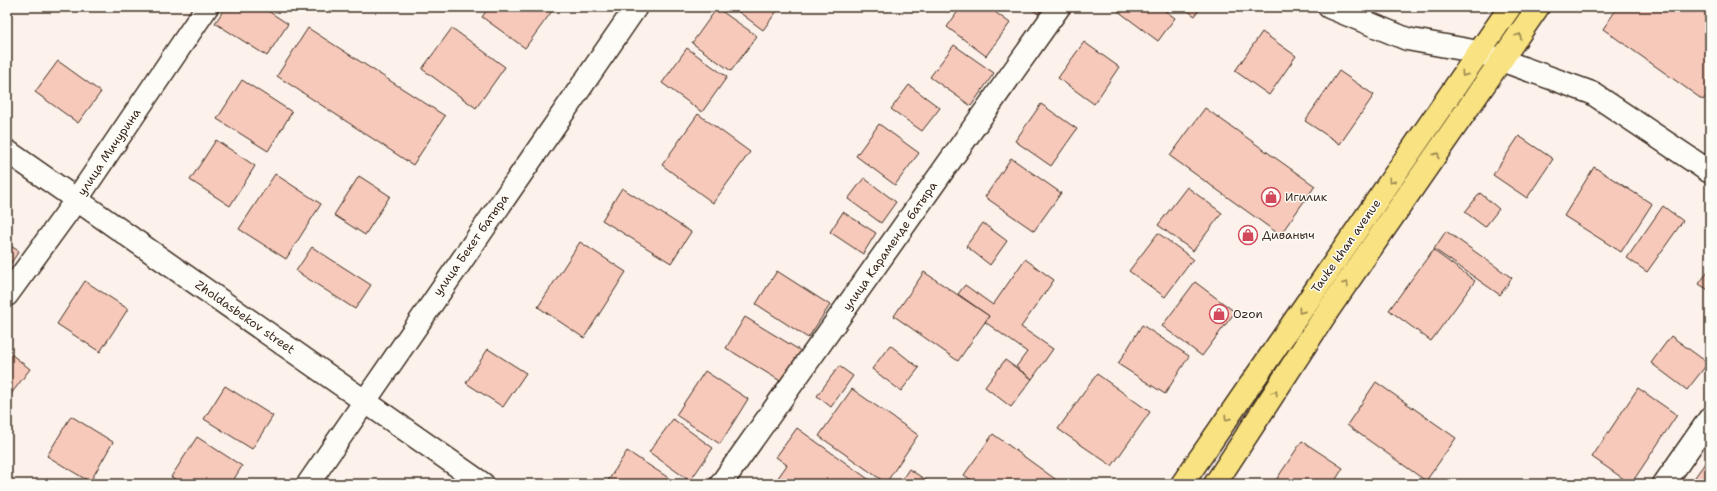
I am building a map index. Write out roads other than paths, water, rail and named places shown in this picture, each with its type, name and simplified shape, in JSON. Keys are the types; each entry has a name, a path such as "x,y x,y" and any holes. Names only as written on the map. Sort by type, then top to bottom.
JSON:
{"main road":[{"name":"Tauke khan avenue","path":"1182,484 1510,7"},
{"name":"Tauke khan avenue","path":"1216,484 1329,309 1503,61 1538,7"}],"street":[{"name":"улица Мичурина","path":"7,295 77,199 207,7"},
{"name":"улица Бекет батыра","path":"308,484 364,400 636,7"},
{"name":"улица Караменде батыра","path":"721,484 1059,7"},
{"path":"1329,7 1407,39 1479,52 1592,93 1710,172"},
{"name":"Zholdasbekov street","path":"7,151 483,484"},
{"path":"1664,484 1710,418"}],"place":[{"name":"Игилик","path":"1271,197"},
{"name":"Диваныч","path":"1248,235"},
{"name":"Ozon","path":"1219,314"}]}
